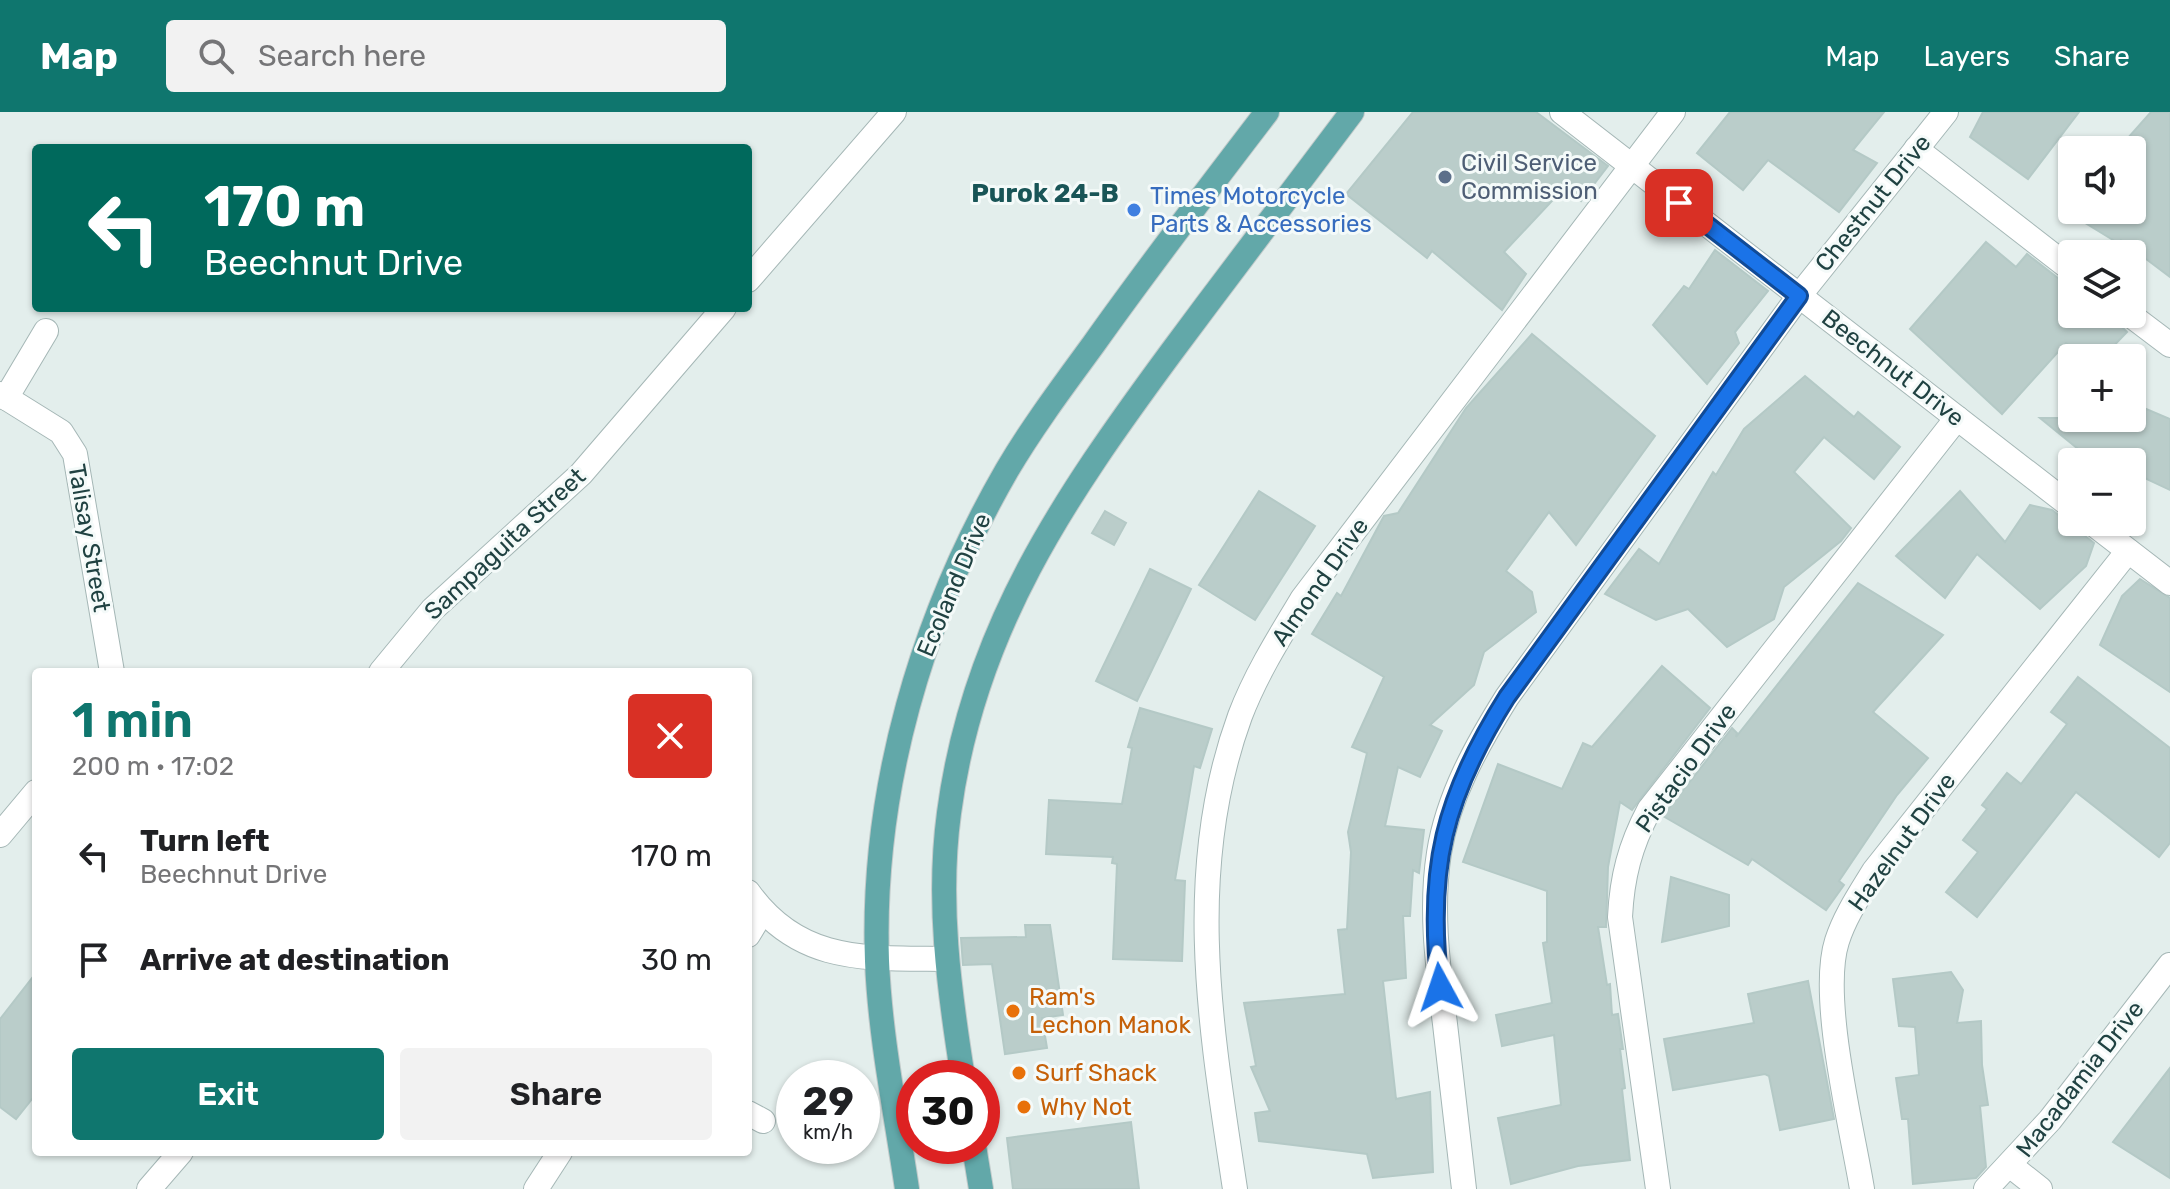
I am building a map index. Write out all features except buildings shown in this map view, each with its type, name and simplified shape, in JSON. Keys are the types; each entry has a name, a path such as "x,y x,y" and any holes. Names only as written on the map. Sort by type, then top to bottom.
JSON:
{"main road":[{"name":"Ecoland Drive","path":"907,1189 879,1001 877,958 879,894 892,778 920,663 961,558 1036,425 1150,264 1267,112"},
{"path":"960,1060 946,959 949,814 981,674 1018,588 1052,522 1093,458 1352,112"},
{"path":"977,1164 981,1189"}],"street":[{"path":"752,275 894,112"},
{"name":"Beechnut Drive","path":"1562,112 2058,496"},
{"name":"Almond Drive","path":"1235,1189 1209,1018 1205,931 1210,853 1222,779 1241,715 1269,653 1303,598 1673,112"},
{"name":"Chestnut Drive","path":"1464,1189 1437,958 1435,901 1439,851 1455,793 1478,743 1507,697 1799,296 1946,112"},
{"path":"1916,149 2058,259"},
{"name":"Sampaguita Street","path":"384,668 433,609 581,474 721,312"},
{"path":"2146,327 2170,345"},
{"path":"3,396 46,331"},
{"name":"Talisay Street","path":"3,396 61,432 75,454 111,668"},
{"name":"Pistacio Drive","path":"1658,1189 1620,917 1621,884 1632,843 1649,810 1957,418"},
{"path":"2109,536 2170,583"},
{"name":"Hazelnut Drive","path":"1862,1189 1833,1013 1831,977 1836,944 1850,909 1874,871 2128,551"},
{"path":"0,835 32,797"},
{"path":"755,902 811,946 841,956 946,959"},
{"name":"Macadamia Drive","path":"1986,1189 2011,1166 2170,965"},
{"path":"149,1189 178,1156"},
{"path":"536,1189 557,1156"},
{"path":"2011,1166 2040,1189"}],"place":[{"name":"Civil Service Commission","path":"1445,177"},
{"name":"Times Motorcycle Parts & Accessories","path":"1134,210"},
{"name":"Ram's Lechon Manok","path":"1013,1011"},
{"name":"Surf Shack","path":"1019,1073"},
{"name":"Why Not","path":"1024,1107"}],"district":[{"name":"Purok 24-B","path":"1045,193"}],"route":[{"path":"1440,987 1435,901 1439,851 1455,793 1478,743 1507,697 1799,296 1679,203"}]}
